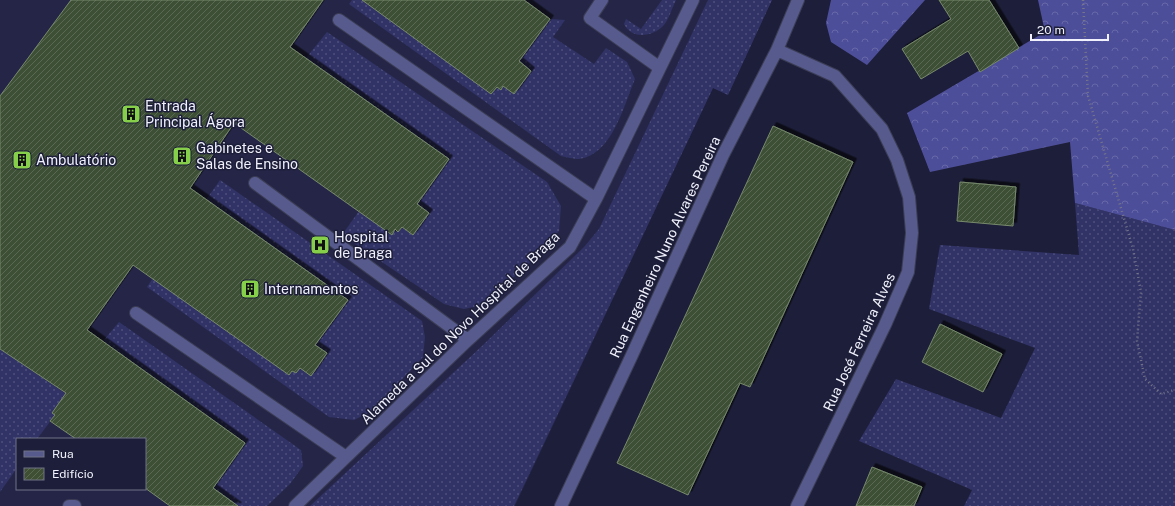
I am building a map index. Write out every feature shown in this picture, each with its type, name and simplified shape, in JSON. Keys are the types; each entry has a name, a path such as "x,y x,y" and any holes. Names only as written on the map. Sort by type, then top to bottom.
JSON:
{"street":[{"path":"602,0 590,18 660,68"},
{"name":"Alameda a Sul do Novo Hospital de Braga","path":"295,506 468,340 570,247 596,199 693,0"},
{"name":"Rua Engenheiro Nuno Alvares Pereira","path":"561,506 723,155 776,50 798,0"},
{"path":"339,20 596,199"},
{"name":"Rua José Ferreira Alves","path":"776,50 835,76 860,102 882,129 897,160 909,197 912,233 908,272 897,298 797,506"},
{"path":"255,183 468,340"},
{"path":"136,313 346,458"},
{"path":"69,506 74,506"}],"path":[{"path":"1083,0 1088,96 1133,249 1141,292 1137,341 1145,380 1161,394 1175,390"}],"shaded area":[{"name":"Hospital de Braga","path":"0,0 772,0 728,95 713,88 515,506 0,506"},
{"path":"352,0 362,0 491,94 497,87 500,89 503,86 514,94 531,71 514,58 530,45 550,19 565,20 553,37 594,64 606,48 627,62 635,79 615,127 608,139 600,148 590,155 579,159 561,156 349,4"},
{"path":"662,0 676,0 667,20 659,29 649,34 637,35 632,33 624,24 626,19 641,29"},
{"path":"708,0 772,0 728,95 713,88 514,506 310,506 482,346 584,247 599,229"},
{"path":"327,32 547,182 561,206 559,231 536,257 483,305 464,309 444,304 342,235 359,211 392,234 395,229 398,232 402,227 413,235 429,213 413,202 429,188 449,159 306,58"},
{"path":"220,180 422,321 425,337 423,357 372,411 354,420 329,417 147,287 153,278 292,371 300,368 311,375 327,353 311,342 206,200"},
{"path":"1075,203 1175,230 1175,506 964,506 972,490 859,441 896,379 1001,418 1035,348 929,309 940,245 1079,255"},
{"path":"119,322 301,450 303,466 290,484 267,506 216,506 208,485 225,472 245,442 103,341"},
{"path":"0,349 66,394 52,413 55,415 38,438 16,438 16,469 0,492"}],"green space":[{"path":"831,0 925,0 867,65 831,42 826,23"},
{"path":"1038,0 1175,0 1175,230 1075,203 1070,142 930,172 907,113 1045,32"}],"building":[{"path":"71,0 323,0 290,47 449,159 417,204 429,213 413,235 402,227 398,232 395,229 392,235 234,123 190,188 348,300 315,345 327,353 311,376 300,368 296,373 292,371 289,375 133,265 87,330 245,443 213,488 238,506 170,506 146,489 146,438 75,438 50,421 55,415 52,413 66,393 0,349 0,96"},
{"path":"362,0 524,0 550,19 519,61 531,71 514,94 503,86 501,90 497,87 491,94"},
{"path":"939,0 989,0 1019,48 980,72 968,51 921,79 902,49 951,19"},
{"path":"773,126 853,162 750,387 740,383 688,495 617,463"},
{"path":"960,182 1016,187 1013,226 957,221"},
{"path":"940,324 1002,354 983,392 922,362"},
{"path":"872,467 922,487 914,506 856,506"}],"place":[{"name":"Entrada Principal Ágora","path":"131,114"},
{"name":"Gabinetes e Salas de Ensino","path":"182,156"},
{"name":"Ambulatório","path":"22,160"},
{"name":"Hospital de Braga","path":"320,245"},
{"name":"Internamentos","path":"250,289"}]}
